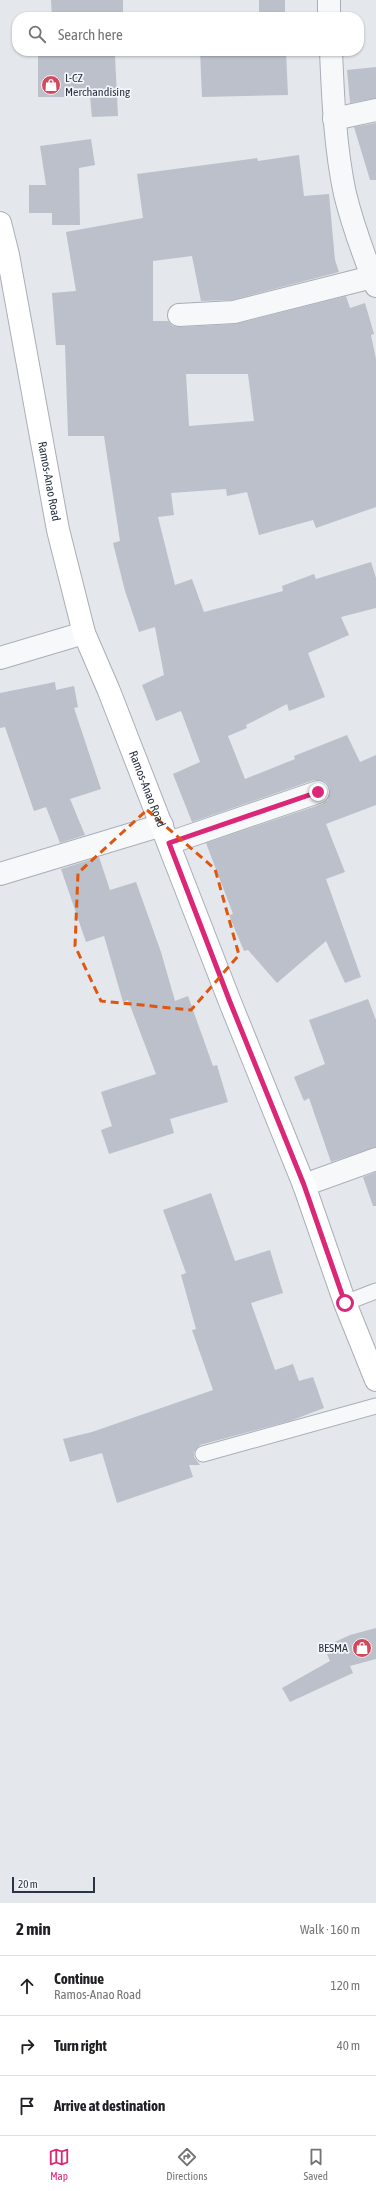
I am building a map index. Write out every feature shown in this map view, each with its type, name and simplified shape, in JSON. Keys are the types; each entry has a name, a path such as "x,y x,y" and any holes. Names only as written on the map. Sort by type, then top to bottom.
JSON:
{"main road":[{"name":"Ramos-Anao Road","path":"0,223 4,256 58,530 84,634 109,691 166,834 230,1002 304,1185 345,1303 376,1380"}],"street":[{"path":"329,0 329,12"},
{"path":"179,316 234,312 374,282 359,241 345,193 334,119 331,56"},
{"path":"334,119 376,110"},
{"path":"0,658 84,634"},
{"path":"0,874 166,834 318,792"},
{"path":"304,1185 376,1159"}],"lane":[{"path":"345,1303 376,1291"},
{"path":"203,1454 376,1406"}],"highlighted area":[{"path":"147,810 215,869 239,955 191,1010 101,1001 75,946 78,873"}],"building":[{"path":"51,0 123,0 123,12 52,12"},
{"path":"259,0 285,0 285,12 259,12"},
{"path":"38,56 115,56 118,116 92,117 90,97 38,97"},
{"path":"200,56 286,56 288,95 202,97"},
{"path":"376,67 376,98 350,103 347,70"},
{"path":"376,123 376,180 370,180 354,127"},
{"path":"91,139 95,165 79,168 80,225 52,225 52,213 29,213 29,185 46,185 40,146"},
{"path":"299,155 304,196 329,194 335,260 339,272 232,300 201,301 192,256 153,261 153,321 168,321 173,326 180,327 235,324 346,296 350,308 365,303 374,334 371,335 376,359 376,507 316,528 313,520 259,535 247,492 227,496 226,489 171,493 174,515 158,517 175,585 192,579 204,612 283,591 282,586 314,574 316,579 371,562 376,578 376,608 341,617 349,635 308,653 325,697 289,711 287,704 246,725 247,728 228,736 245,779 295,759 294,756 347,735 360,762 376,755 376,805 326,824 345,872 326,879 361,977 345,983 326,941 277,983 248,950 244,951 229,915 233,914 206,843 322,804 328,800 330,788 326,782 314,780 192,822 173,774 200,762 181,711 156,721 142,685 164,675 155,627 139,632 125,591 113,543 120,541 104,436 68,436 65,345 56,345 52,293 76,291 66,232 143,218 137,174 257,158 258,161","holes":["186,374 248,374 254,421 189,426"]},
{"path":"55,682 56,690 74,686 78,707 74,708 101,789 70,799 85,835 60,843 46,807 34,811 5,727 0,728 0,693"},
{"path":"99,857 110,890 136,882 161,952 175,1001 188,996 213,1066 217,1065 228,1102 170,1119 174,1133 109,1154 101,1130 112,1126 101,1092 156,1074 128,1000 123,1002 104,936 86,942 61,869"},
{"path":"368,999 376,1020 376,1147 331,1162 309,1098 304,1101 294,1077 325,1064 309,1020"},
{"path":"376,1172 376,1206 373,1206 363,1177"},
{"path":"211,1193 235,1261 270,1250 283,1293 251,1303 275,1370 293,1364 299,1381 313,1377 324,1408 290,1421 200,1445 194,1452 194,1457 200,1465 189,1465 193,1477 117,1503 102,1453 70,1462 63,1439 92,1432 213,1390 192,1330 196,1329 181,1275 186,1273 163,1210"},
{"path":"376,1628 376,1659 350,1666 353,1673 290,1702 282,1688 330,1661 324,1647 350,1635"}],"place":[{"name":"L-CZ Merchandising","path":"51,85"},
{"name":"BESMA","path":"362,1648"}],"route":[{"path":"318,792 169,843 230,1002 304,1185 345,1303"}]}
